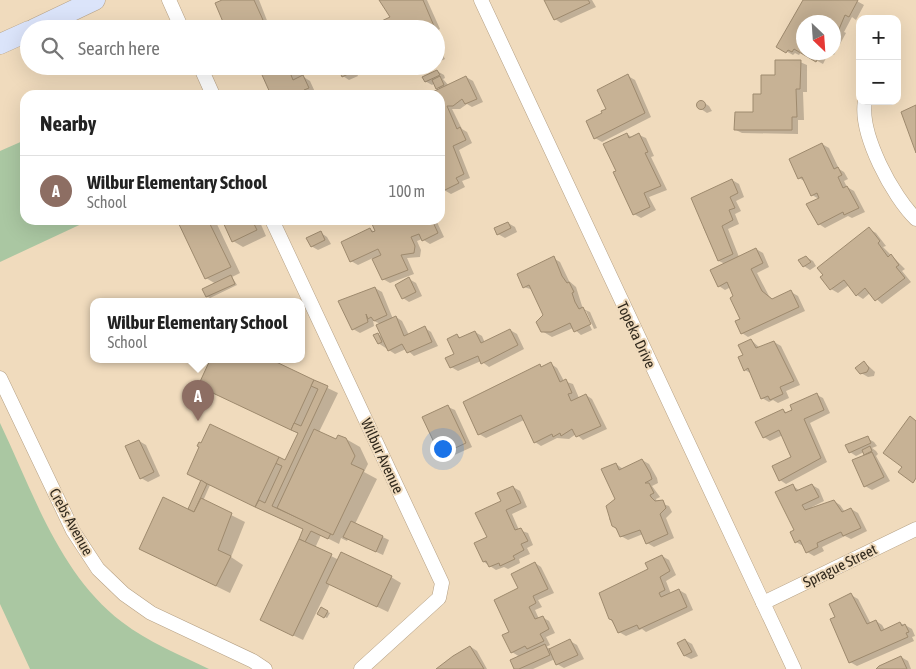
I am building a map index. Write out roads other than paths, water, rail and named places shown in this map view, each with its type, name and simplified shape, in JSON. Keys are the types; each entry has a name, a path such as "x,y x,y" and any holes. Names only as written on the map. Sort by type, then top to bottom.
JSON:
{"main road":[{"path":"53,20 95,0"},
{"path":"0,44 20,35"}],"street":[{"path":"168,0 178,20"},
{"name":"Topeka Drive","path":"481,0 794,669"},
{"path":"204,75 211,90"},
{"path":"865,105 867,130 877,158 905,208 916,219"},
{"name":"Wilbur Avenue","path":"274,225 442,583 439,598 361,669"},
{"name":"Crebs Avenue","path":"0,378 73,532 98,569 124,594 151,613 253,661 265,669"},
{"name":"Sprague Street","path":"763,603 916,529"}],"place":[{"name":"Wilbur Elementary School","path":"198,421"}]}
